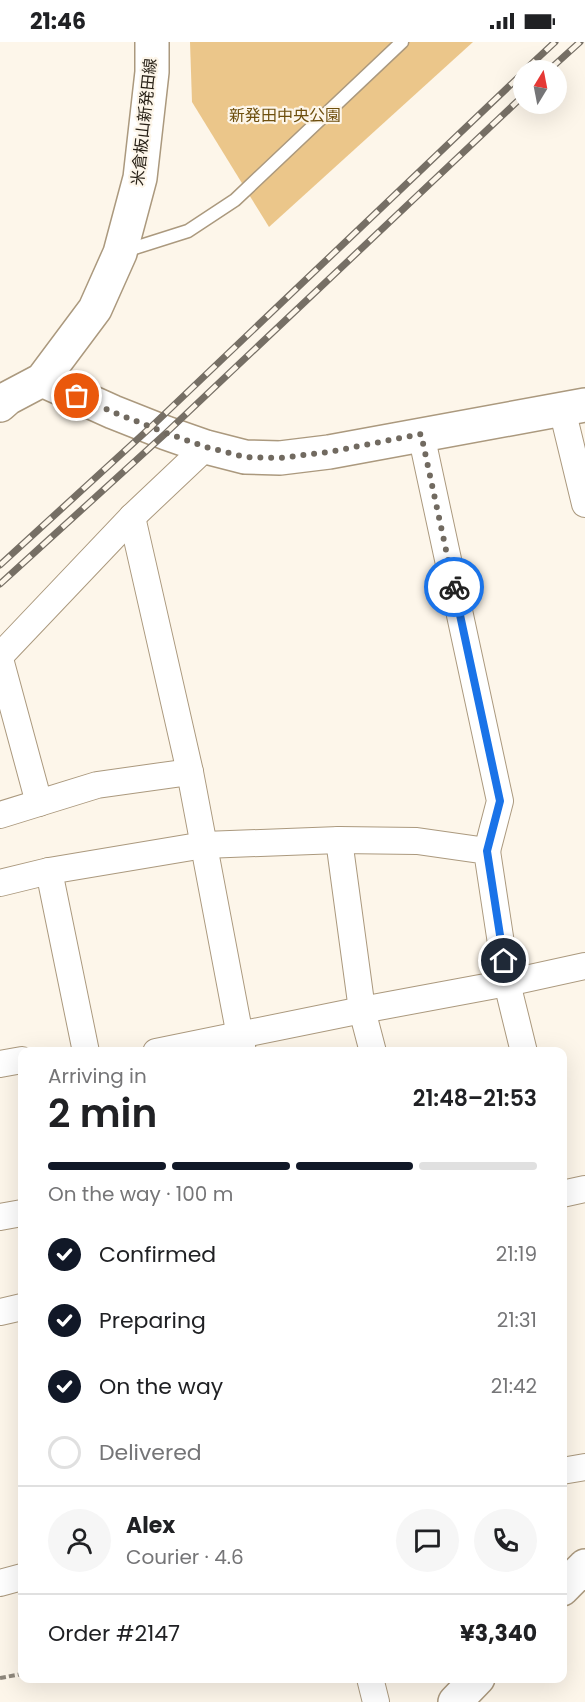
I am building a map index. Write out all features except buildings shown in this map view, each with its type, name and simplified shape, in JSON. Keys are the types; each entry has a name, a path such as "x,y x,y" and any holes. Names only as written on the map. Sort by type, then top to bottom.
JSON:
{"street":[{"name":"米倉板山新発田線","path":"0,405 8,398 42,380 95,309 120,253 140,178 152,72 152,42"},
{"path":"42,380 113,412 206,447 245,457 280,458 329,452 574,407 585,504"},
{"path":"421,434 500,801 487,851 507,983 523,1047"},
{"path":"39,803 0,658 132,517 206,447"},
{"path":"132,517 190,772 241,1043"},
{"path":"0,815 98,785 190,772"},
{"path":"0,883 49,871 204,845 339,840 417,842 487,851"},
{"path":"339,840 362,1010 372,1047"},
{"path":"49,871 83,1047"},
{"path":"203,1047 241,1043 362,1010 585,966"},
{"path":"0,1064 18,1061"},
{"path":"567,1193 585,1189"},
{"path":"0,1217 18,1214"},
{"path":"0,1312 18,1308"},
{"path":"567,1470 585,1467"},
{"path":"567,1584 585,1566"},
{"path":"0,1582 18,1578"},
{"path":"371,1683 376,1702"},
{"path":"455,1702 473,1683"}],"lane":[{"path":"120,253 188,231 235,200 402,42"}],"path":[{"path":"0,1678 18,1675"}],"green space":[{"name":"新発田中央公園","path":"190,42 473,42 269,227 192,102"}],"railway":[{"path":"536,60 555,42"},
{"path":"560,60 580,42"},
{"path":"0,565 152,426 513,82"},
{"path":"0,584 166,433 513,105"}],"way so far":[{"path":"77,396 166,433 245,457 280,458 329,452 421,434 454,587"}],"route":[{"path":"454,587 500,801 487,851 504,961"}]}
